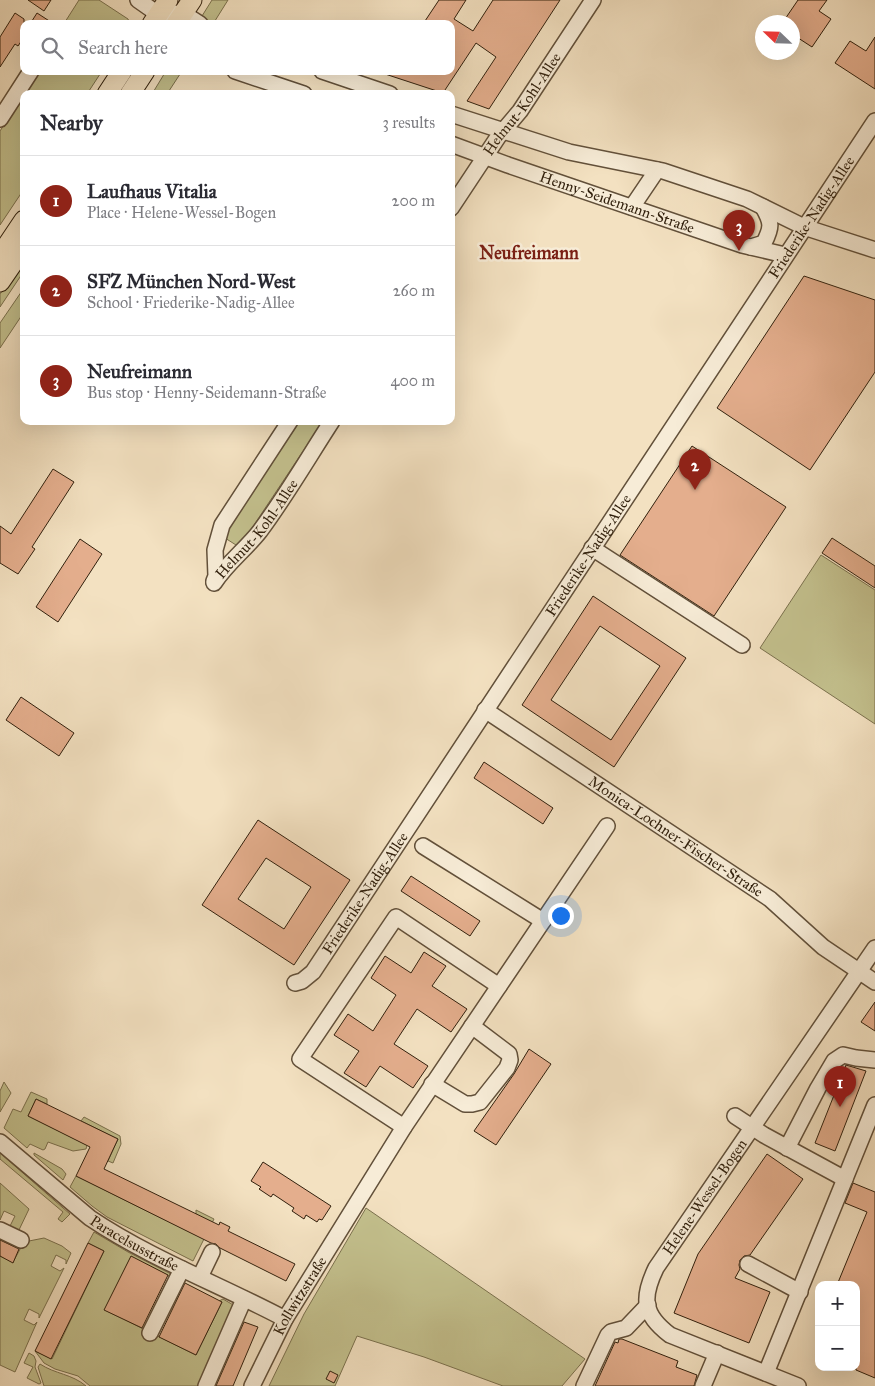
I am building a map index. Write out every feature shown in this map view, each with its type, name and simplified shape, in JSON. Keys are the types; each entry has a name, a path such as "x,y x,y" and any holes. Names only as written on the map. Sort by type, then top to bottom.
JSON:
{"main road":[{"path":"110,90 119,75"},
{"path":"133,90 142,75"},
{"path":"0,256 20,226"},
{"path":"0,282 20,253"}],"street":[{"path":"138,0 160,15 184,12 195,20"},
{"name":"Helmut-Kohl-Allee","path":"455,202 520,110 593,0"},
{"path":"0,119 28,75"},
{"path":"247,75 292,90"},
{"path":"334,75 378,90"},
{"path":"455,115 569,152 656,170 747,199 804,227 875,250"},
{"name":"Friederike-Nadig-Allee","path":"295,983 308,977 313,972 875,121"},
{"name":"Henny-Seidemann-Straße","path":"455,145 751,247 785,255"},
{"path":"632,207 656,170"},
{"path":"751,247 764,243 770,228 771,220 763,207"},
{"name":"Helmut-Kohl-Allee","path":"287,425 222,525 216,544 216,576 214,583 228,564 261,529 329,425"},
{"path":"592,548 742,645"},
{"name":"Monica-Lochner-Fischer-Straße","path":"485,710 761,893 778,905 823,947 875,982"},
{"name":"Kollwitzstraße","path":"252,1386 285,1320 404,1127 607,826"},
{"path":"423,846 543,921"},
{"path":"404,1127 300,1059 396,917 498,986"},
{"name":"Helene-Wessel-Bogen","path":"648,1305 647,1288 656,1268 875,948"},
{"path":"432,1084 465,1104 472,1104 480,1102 508,1068 509,1054 472,1026"},
{"path":"788,1148 818,1088 834,1061 843,1055 875,1060"},
{"path":"766,1373 875,1105"},
{"path":"735,1116 845,1180"},
{"name":"Paracelsusstraße","path":"0,1142 92,1220 129,1242 285,1320"},
{"path":"0,1230 21,1240"},
{"path":"200,1277 212,1252"},
{"path":"748,1264 800,1292"},
{"path":"150,1332 182,1269"},
{"path":"206,1386 244,1299"},
{"path":"584,1386 608,1335 611,1332 626,1328 648,1305 657,1325 670,1335 798,1386"},
{"path":"703,1386 717,1353"}],"shaded area":[{"path":"79,0 99,0 128,20 66,20"},
{"path":"212,0 228,0 216,20 200,20"},
{"path":"36,75 99,75 90,90 27,90"},
{"path":"164,75 179,75 170,90 154,90"},
{"path":"20,100 20,195 0,225 0,131"},
{"path":"20,266 20,277 0,307 0,294"},
{"path":"20,294 20,318 0,348 0,323"},
{"path":"297,425 320,425 242,543 236,545 225,538 227,530"},
{"path":"821,555 875,590 875,724 760,648"},
{"path":"4,1082 11,1093 0,1112 0,1091"},
{"path":"31,1092 47,1099 47,1104 36,1099 28,1116 87,1145 86,1149 73,1151 48,1142 43,1150 30,1144 27,1148 4,1128 13,1109 21,1112"},
{"path":"84,1117 120,1136 121,1144 113,1163 108,1161 118,1139 81,1121"},
{"path":"0,1153 70,1214 62,1222 58,1219 63,1212 0,1159"},
{"path":"34,1153 62,1169 66,1174 63,1180 34,1155"},
{"path":"76,1176 196,1235 196,1210 214,1219 193,1261 107,1217 70,1187"},
{"path":"0,1183 29,1209 18,1232 6,1226 10,1226 15,1216 4,1211 0,1220"},
{"path":"366,1208 585,1359 562,1386 503,1386 424,1357 357,1336 335,1386 269,1386 304,1314"},
{"path":"94,1232 171,1274 171,1277 131,1257 105,1310 196,1355 222,1302 219,1301 223,1299 235,1306 203,1386 90,1386 78,1376 55,1369 44,1363 35,1351 52,1359 104,1251 88,1243"},
{"path":"44,1238 62,1246 71,1253 66,1264 66,1260 56,1255 51,1266 60,1271 64,1268 39,1318 39,1314 29,1309 24,1320 34,1325 37,1322 15,1372 0,1365 0,1256 13,1262 24,1242"},
{"path":"29,1353 34,1356 36,1361 35,1367 41,1383 39,1384 27,1378 33,1367 24,1363"},
{"path":"40,1364 75,1379 86,1386 44,1386 38,1367"}],"building":[{"path":"28,0 51,0 44,11"},
{"path":"439,0 466,0 454,19 473,31 493,0 560,0 489,109 467,101 496,57 476,43 455,75 455,20 426,20"},
{"path":"798,0 827,0 819,11 831,19 812,47 800,39 800,15 788,15"},
{"path":"15,13 24,19 20,20 20,43 18,46 15,44 0,67 0,37"},
{"path":"37,13 48,20 33,20"},
{"path":"875,37 875,89 835,63 850,41 866,51"},
{"path":"388,75 455,75 445,90 434,90"},
{"path":"804,276 875,300 875,372 810,470 717,408"},
{"path":"692,446 786,507 714,616 620,555"},
{"path":"53,469 74,482 32,547 35,549 18,574 0,563 0,526 11,534"},
{"path":"832,538 875,566 875,588 822,553"},
{"path":"80,539 102,554 58,622 36,607"},
{"path":"593,596 686,658 614,767 522,705","holes":["600,626 660,666 611,740 551,700"]},
{"path":"21,697 74,733 59,756 6,720"},
{"path":"484,762 553,808 543,824 474,778"},
{"path":"258,820 350,880 294,965 202,905","holes":["266,858 311,887 284,929 238,899"]},
{"path":"411,876 480,921 470,936 401,891"},
{"path":"424,952 446,966 432,986 467,1009 451,1032 417,1009 394,1044 428,1066 413,1088 380,1066 366,1087 344,1073 359,1051 334,1035 348,1014 373,1031 396,995 371,978 385,956 411,973"},
{"path":"875,1002 875,1031 861,1022"},
{"path":"529,1049 551,1064 496,1145 474,1131"},
{"path":"846,1065 866,1071 835,1151 815,1143"},
{"path":"36,1099 118,1139 104,1169 219,1225 220,1222 230,1227 228,1231 295,1264 286,1281 220,1248 216,1244 76,1176 90,1147 28,1116"},
{"path":"767,1154 803,1179 750,1255 744,1256 740,1260 740,1269 735,1278 770,1292 749,1343 674,1313 698,1254"},
{"path":"263,1162 331,1206 322,1220 319,1219 317,1222 306,1215 304,1219 292,1211 294,1208 273,1194 271,1197 259,1189 261,1187 251,1181"},
{"path":"853,1183 875,1192 875,1378 858,1371 860,1371 860,1281 839,1281 867,1212 845,1203"},
{"path":"0,1240 19,1249 13,1263 0,1256"},
{"path":"88,1243 104,1251 51,1359 35,1351"},
{"path":"131,1256 168,1275 142,1328 104,1310"},
{"path":"185,1283 222,1302 196,1355 159,1337"},
{"path":"244,1322 258,1327 233,1386 216,1386"},
{"path":"619,1339 678,1361 676,1367 697,1375 694,1386 595,1386 615,1342 618,1343"},
{"path":"330,1371 338,1375 334,1383 326,1379"}],"place":[{"name":"Neufreimann","path":"739,251"},
{"name":"SFZ München Nord-West","path":"695,490"},
{"name":"Laufhaus Vitalia","path":"840,1107"}],"district":[{"name":"Neufreimann","path":"529,253"}]}
